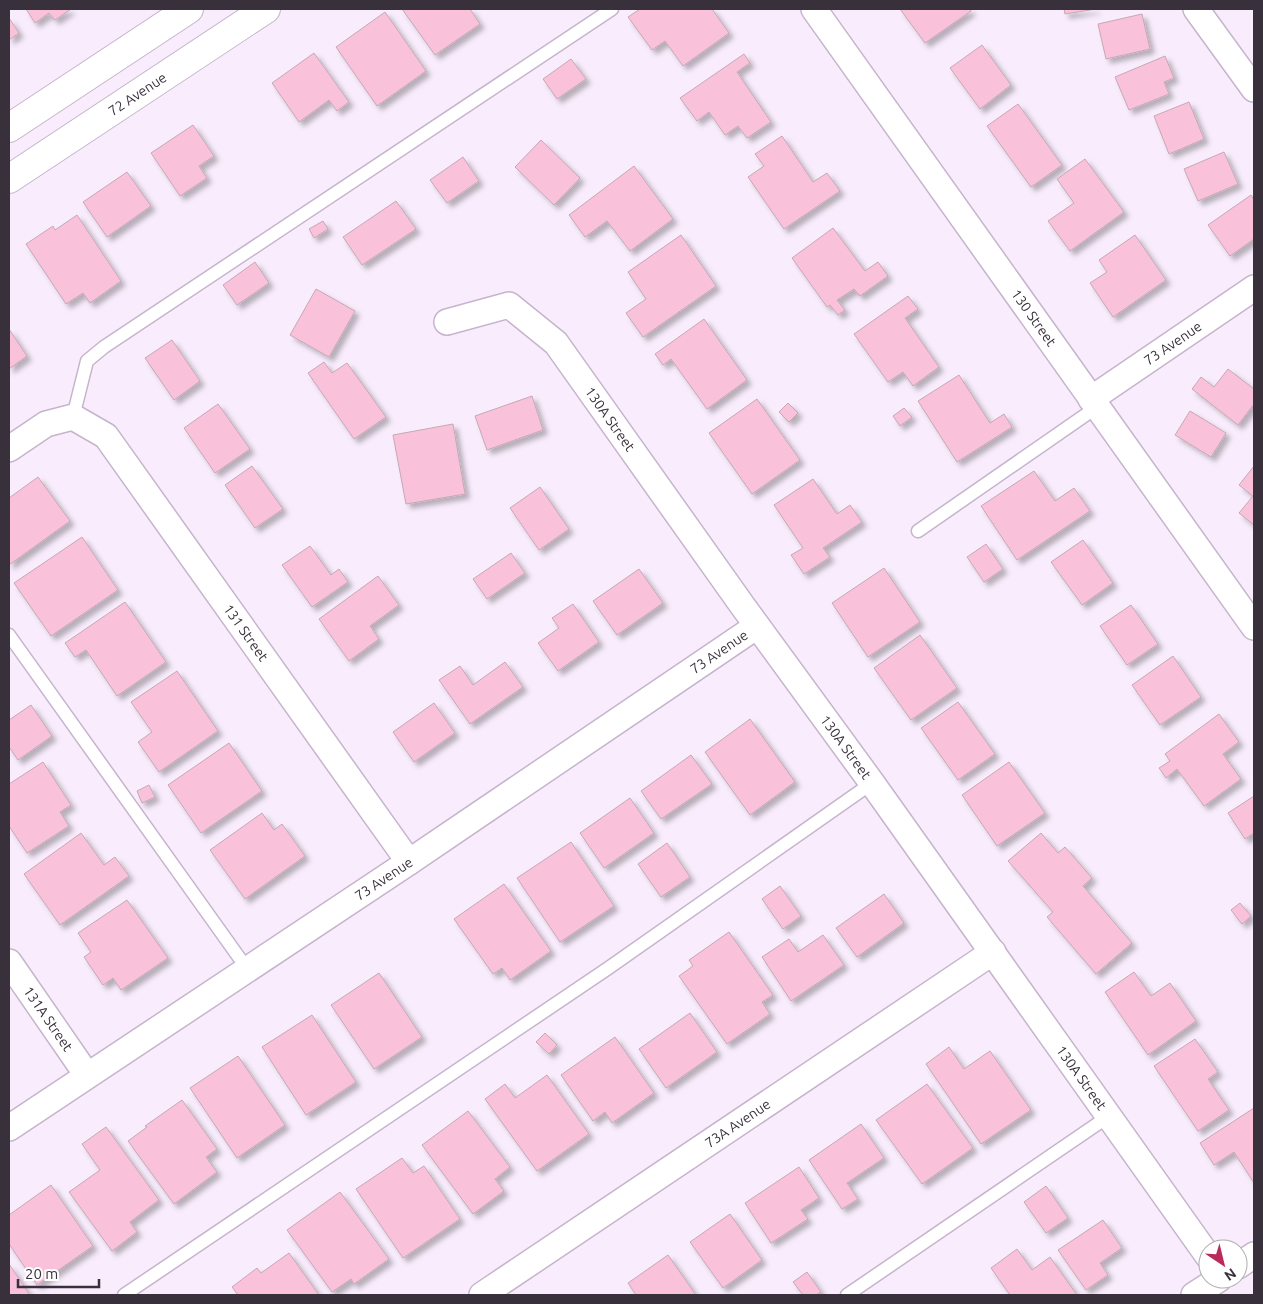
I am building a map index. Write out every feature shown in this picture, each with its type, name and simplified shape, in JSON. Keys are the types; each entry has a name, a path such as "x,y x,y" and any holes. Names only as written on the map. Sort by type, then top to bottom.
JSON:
{"main road":[{"path":"9,128 189,9"},
{"name":"72 Avenue","path":"9,179 266,9"}],"street":[{"name":"130 Street","path":"814,9 1254,627"},
{"path":"1196,9 1254,90"},
{"name":"73 Avenue","path":"1094,403 1254,288"},
{"name":"130A Street","path":"447,322 509,305 556,342 756,626 872,782 1198,1242"},
{"path":"9,448 46,424 73,417"},
{"name":"131 Street","path":"73,417 106,436 409,862"},
{"name":"73 Avenue","path":"9,1128 409,862 756,626"},
{"name":"73A Avenue","path":"482,1295 993,952"},
{"name":"131A Street","path":"9,962 87,1075"}],"lane":[{"path":"73,417 87,361 104,347 612,9"},
{"path":"918,531 1094,403"},
{"path":"9,635 248,970"},
{"path":"124,1295 607,970 872,782"},
{"path":"847,1295 1110,1116"}],"building":[{"path":"26,9 71,9 55,20 49,13 35,23"},
{"path":"402,9 470,9 480,24 435,55"},
{"path":"640,9 712,9 729,33 683,66 665,41 652,50 628,17"},
{"path":"900,9 970,9 971,11 925,43"},
{"path":"1064,9 1096,9 1065,14"},
{"path":"385,12 426,71 377,106 336,47"},
{"path":"1142,14 1150,49 1106,59 1098,24"},
{"path":"9,18 19,33 9,40"},
{"path":"982,45 1011,85 980,109 950,68"},
{"path":"314,53 349,102 337,111 329,100 299,122 272,83"},
{"path":"744,54 750,63 737,72 771,122 747,138 738,126 725,135 709,112 697,121 680,98"},
{"path":"1165,56 1174,78 1164,82 1169,94 1129,110 1115,77"},
{"path":"571,59 586,79 557,99 543,79"},
{"path":"1189,102 1204,139 1169,154 1154,116"},
{"path":"1018,104 1062,165 1031,187 987,126"},
{"path":"193,125 214,156 199,166 207,178 180,196 151,153"},
{"path":"782,136 813,182 827,173 840,191 784,229 748,177 764,166 755,154"},
{"path":"541,140 580,178 554,205 515,167"},
{"path":"1224,152 1238,184 1198,201 1184,169"},
{"path":"463,157 479,181 447,203 430,180"},
{"path":"1085,159 1124,212 1070,251 1048,221 1074,203 1057,179"},
{"path":"634,166 673,219 630,251 607,221 585,237 569,215"},
{"path":"127,172 151,206 107,237 83,202"},
{"path":"1251,195 1254,200 1254,239 1230,256 1208,225"},
{"path":"396,201 416,229 362,265 343,237"},
{"path":"77,215 121,281 90,303 83,293 66,304 26,244 53,226 55,230"},
{"path":"323,221 328,229 314,238 309,229"},
{"path":"833,228 865,271 878,262 888,276 860,296 854,289 837,300 845,310 838,315 830,305 827,307 792,258"},
{"path":"681,235 716,286 643,337 626,313 646,299 628,272"},
{"path":"1135,235 1166,280 1113,317 1090,283 1107,272 1099,260"},
{"path":"255,262 269,283 237,305 223,285"},
{"path":"316,289 355,311 329,357 290,335"},
{"path":"908,296 918,309 905,318 939,367 913,386 903,372 888,382 854,334"},
{"path":"704,319 747,380 707,409 671,359 663,365 655,354"},
{"path":"9,329 27,356 9,369"},
{"path":"172,340 200,381 174,400 145,358"},
{"path":"324,362 332,373 347,363 386,417 354,439 308,373"},
{"path":"1228,369 1254,389 1254,404 1238,425 1192,389 1201,377 1214,387"},
{"path":"959,375 990,423 1004,414 1012,427 957,462 918,401"},
{"path":"532,396 543,430 487,450 475,416"},
{"path":"757,399 800,460 752,494 709,433"},
{"path":"788,403 798,413 789,422 779,412"},
{"path":"218,404 250,449 215,473 184,428"},
{"path":"904,408 912,417 900,426 893,416"},
{"path":"1190,411 1226,433 1211,457 1175,435"},
{"path":"453,424 465,494 406,504 393,435"},
{"path":"252,466 283,509 255,528 225,485"},
{"path":"1254,466 1254,525 1239,513 1253,496 1239,485"},
{"path":"1034,471 1055,501 1074,488 1090,511 1017,560 981,506"},
{"path":"38,477 70,521 9,565 9,498"},
{"path":"813,479 837,514 850,505 862,522 823,548 830,557 804,574 791,555 803,548 774,505"},
{"path":"540,487 569,529 539,550 510,508"},
{"path":"82,537 118,590 51,636 14,583"},
{"path":"1083,540 1113,583 1082,605 1051,562"},
{"path":"986,544 1003,569 984,582 967,557"},
{"path":"310,546 331,575 339,569 348,582 312,607 282,565"},
{"path":"511,553 525,573 487,599 473,579"},
{"path":"884,568 920,622 868,657 832,603"},
{"path":"639,569 663,603 617,635 593,601"},
{"path":"378,576 399,605 370,626 379,639 349,661 319,619"},
{"path":"125,602 166,662 117,696 86,650 75,657 65,643"},
{"path":"573,604 599,642 558,671 538,643 559,628 552,618"},
{"path":"1131,605 1158,644 1127,665 1100,626"},
{"path":"920,635 957,688 911,720 874,668"},
{"path":"1173,656 1201,697 1160,725 1132,685"},
{"path":"505,662 523,687 470,724 439,680 460,666 473,685"},
{"path":"177,671 218,731 159,772 138,742 152,732 131,702"},
{"path":"958,702 995,754 958,780 921,728"},
{"path":"434,703 455,733 414,762 393,732"},
{"path":"31,705 52,736 18,760 9,747 9,720"},
{"path":"1219,714 1239,742 1223,754 1241,779 1204,806 1177,769 1166,778 1159,768 1170,761 1165,754"},
{"path":"750,719 795,782 750,815 705,752"},
{"path":"229,743 262,791 201,833 168,785"},
{"path":"691,755 712,784 661,819 641,791"},
{"path":"43,762 71,805 60,812 69,826 27,853 9,826 9,784"},
{"path":"1009,762 1045,813 997,846 962,795"},
{"path":"149,785 155,797 142,803 137,791"},
{"path":"1254,796 1254,833 1245,839 1228,813"},
{"path":"630,798 654,833 604,868 580,833"},
{"path":"262,813 274,830 282,824 305,856 245,899 210,850"},
{"path":"81,833 104,865 115,857 129,876 60,925 24,874"},
{"path":"1041,833 1058,853 1065,847 1092,878 1083,886 1132,943 1096,974 1047,917 1053,912 1008,861"},
{"path":"571,842 614,906 560,942 517,878"},
{"path":"667,843 690,877 661,897 638,864"},
{"path":"504,884 551,951 510,980 502,968 493,974 454,919"},
{"path":"780,886 801,916 783,929 762,899"},
{"path":"884,894 904,923 857,957 836,928"},
{"path":"127,900 168,958 121,990 113,978 103,985 84,957 91,952 78,933"},
{"path":"1240,903 1251,916 1242,924 1231,910"},
{"path":"729,932 773,995 762,1002 770,1014 727,1044 679,976 693,966 689,960"},
{"path":"823,935 844,965 791,1001 762,957 789,939 798,952"},
{"path":"1134,972 1151,996 1170,983 1196,1021 1148,1055 1105,992"},
{"path":"379,973 422,1037 374,1069 331,1005"},
{"path":"690,1013 717,1052 666,1088 639,1049"},
{"path":"312,1015 356,1082 306,1115 262,1047"},
{"path":"545,1033 557,1045 549,1054 536,1042"},
{"path":"615,1037 654,1093 612,1123 605,1112 593,1121 561,1075"},
{"path":"1195,1039 1218,1072 1208,1079 1229,1110 1198,1131 1154,1066"},
{"path":"949,1047 964,1069 990,1051 1031,1110 981,1144 926,1064"},
{"path":"238,1056 285,1125 237,1158 190,1088"},
{"path":"547,1075 589,1134 537,1171 485,1099 505,1084 515,1098"},
{"path":"927,1084 973,1148 922,1184 876,1120"},
{"path":"182,1100 217,1149 206,1157 217,1172 174,1204 128,1141 147,1127 145,1126"},
{"path":"1254,1108 1254,1183 1234,1152 1214,1165 1200,1143"},
{"path":"468,1111 510,1167 495,1179 504,1191 473,1214 422,1145"},
{"path":"861,1124 884,1158 847,1183 858,1199 842,1209 809,1160"},
{"path":"106,1127 159,1200 130,1222 137,1232 112,1251 69,1192 100,1170 82,1144"},
{"path":"402,1158 413,1173 424,1166 460,1219 403,1258 356,1189"},
{"path":"799,1167 819,1198 801,1210 808,1219 771,1243 745,1203"},
{"path":"51,1185 93,1246 37,1285 9,1244 9,1215"},
{"path":"1046,1186 1068,1218 1046,1233 1024,1202"},
{"path":"340,1192 389,1259 354,1284 351,1279 332,1292 287,1230"},
{"path":"730,1214 762,1260 723,1288 690,1242"},
{"path":"1103,1220 1122,1248 1100,1263 1108,1275 1086,1290 1058,1250"},
{"path":"1017,1249 1032,1270 1050,1257 1077,1295 1010,1295 991,1268"},
{"path":"289,1253 319,1295 238,1295 232,1287 257,1268 261,1273"},
{"path":"668,1255 696,1295 636,1295 628,1283"},
{"path":"9,1264 30,1295 9,1295"},
{"path":"807,1272 821,1292 816,1295 803,1295 793,1282"}]}
